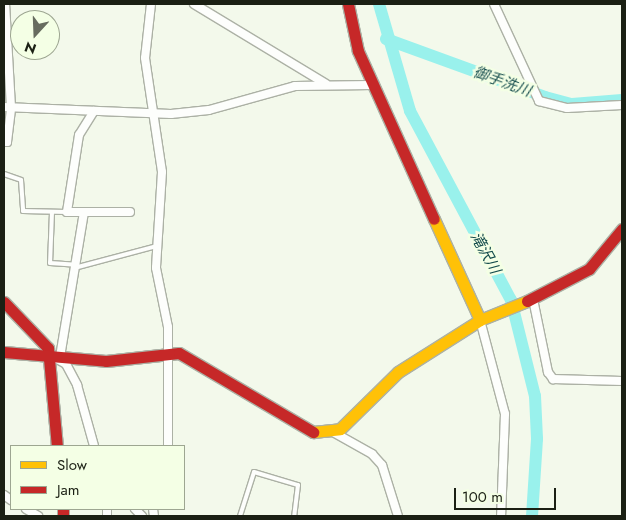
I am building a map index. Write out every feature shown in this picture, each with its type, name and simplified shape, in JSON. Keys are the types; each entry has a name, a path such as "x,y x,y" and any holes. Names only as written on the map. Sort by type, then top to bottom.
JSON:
{"street":[{"path":"4,142 8,142 5,4"},
{"path":"151,4 145,58 163,187 157,246 157,282 168,327 168,445"},
{"path":"194,4 326,84"},
{"path":"348,4 358,51 372,85 485,318 505,414 501,516"},
{"path":"494,4 539,101 567,108 622,105"},
{"path":"8,107 153,114 209,110 295,86 326,84 372,85"},
{"path":"94,111 79,134 67,212 130,212"},
{"path":"57,445 55,356 78,266 84,212"},
{"path":"333,432 398,372 485,318 530,300 589,269 622,228"},
{"path":"530,300 548,372 553,379 622,381"},
{"path":"4,302 42,339 55,356 66,364 77,385 94,445"},
{"path":"4,352 106,361 168,351 189,357 306,431 333,432 372,454 382,465 398,516"}],"lane":[{"path":"4,174 21,180 23,212 67,212"},
{"path":"52,212 50,263 78,266 157,246"},
{"path":"240,516 254,472 298,485 294,516"}],"waterway":[{"name":"滝沢川","path":"379,4 410,111 511,300 535,396 537,439 532,516"},
{"name":"御手洗川","path":"386,39 545,97 572,104 622,100"}],"traffic: slow":[{"path":"434,219 480,320"},
{"path":"313,432 340,429 398,372 480,320 527,301"}],"traffic: jam":[{"path":"348,4 358,51 434,219"},
{"path":"527,301 589,269 622,229"},
{"path":"4,302 48,348 57,445"},
{"path":"4,352 106,361 179,353 313,432"},
{"path":"63,510 63,516"}]}
